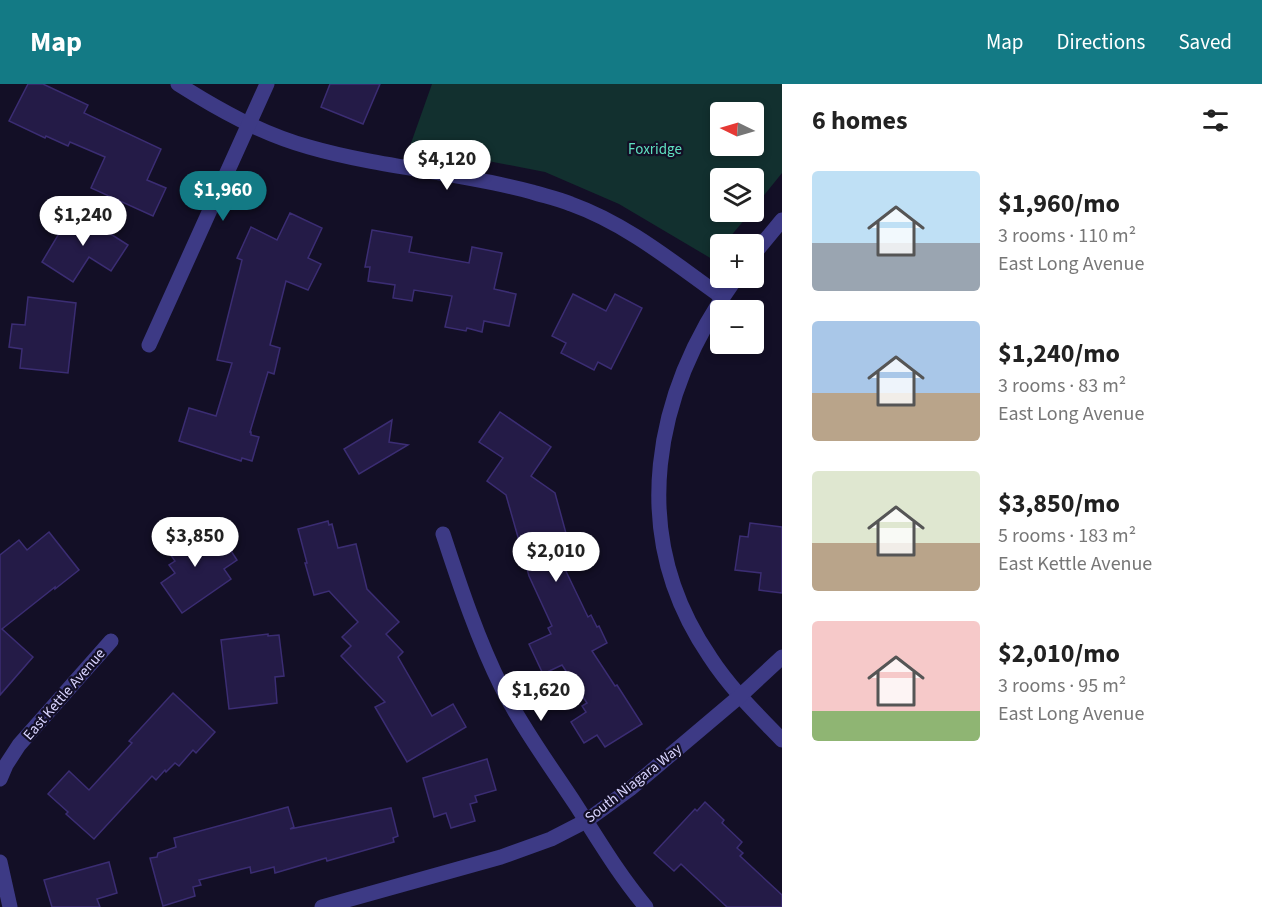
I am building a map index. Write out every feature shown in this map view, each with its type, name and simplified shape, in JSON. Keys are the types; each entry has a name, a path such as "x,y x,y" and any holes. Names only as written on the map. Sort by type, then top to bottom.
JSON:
{"street":[{"path":"178,84 248,124 277,137 309,147 347,157 503,184 571,203 624,229 656,249 722,297"},
{"path":"149,345 267,84"},
{"path":"764,242 782,220"},
{"path":"729,288 693,348 671,407 659,471 662,536 668,567 678,599 710,658 740,696 782,740"},
{"path":"443,534 468,607 503,689 626,883 646,907"},
{"name":"East Kettle Avenue","path":"0,779 19,745 111,640"},
{"name":"South Niagara Way","path":"322,907 501,858 551,839 586,821 630,789 740,696 782,657"},
{"path":"0,862 10,907"}],"green space":[{"name":"Foxridge","path":"432,84 782,84 782,173 764,195 764,168 710,168 710,222 743,222 732,234 710,234 710,258 619,204 545,172 410,146"}],"building":[{"path":"28,84 43,84 88,105 84,113 161,149 147,180 166,188 153,216 91,188 105,157 70,142 68,146 46,136 45,138 9,121"},
{"path":"330,84 380,84 363,124 321,107"},
{"path":"73,210 128,245 111,271 89,257 73,282 42,262"},
{"path":"290,213 322,228 308,258 321,264 308,290 286,281 270,345 280,348 274,374 268,372 250,432 251,435 259,437 252,461 242,458 241,461 179,441 189,408 216,416 232,363 217,360 242,260 237,258 251,227 277,240"},
{"path":"372,230 412,237 409,252 469,263 472,247 502,253 494,289 516,294 509,326 484,321 482,332 467,328 466,331 445,327 452,296 414,290 412,301 393,298 395,285 368,281 370,267 365,267"},
{"path":"573,294 606,311 615,294 642,308 611,369 598,362 594,370 561,353 566,343 552,336"},
{"path":"28,297 76,303 68,373 20,368 22,349 9,347 12,324 25,325"},
{"path":"500,412 551,447 531,476 555,493 573,559 562,563 588,617 591,615 607,643 592,651 642,724 605,747 597,735 584,743 571,722 586,712 582,706 587,703 562,665 543,674 529,644 551,634 548,628 552,626 529,576 506,495 487,481 503,458 479,442"},
{"path":"392,420 389,442 408,445 359,474 344,449"},
{"path":"328,521 329,525 332,524 338,548 356,544 367,589 399,622 386,634 403,652 398,657 432,716 453,704 466,727 407,762 375,707 385,702 341,656 351,646 342,637 358,622 329,591 314,595 298,529"},
{"path":"750,523 782,527 782,593 759,590 761,573 735,570 740,536 748,537"},
{"path":"191,525 213,552 226,543 237,560 224,569 231,579 182,613 161,583 175,573 169,565 175,561 163,544"},
{"path":"49,532 79,570 2,629 33,657 0,695 0,555 19,540 27,550"},
{"path":"268,634 268,636 279,635 284,676 275,677 277,703 229,709 221,640"},
{"path":"173,693 215,732 196,753 193,750 179,766 175,763 156,780 152,776 94,839 48,794 69,771 89,790 132,743 129,741"},
{"path":"487,759 496,790 475,796 477,802 470,804 475,821 451,828 446,813 434,817 423,778"},
{"path":"705,802 742,842 737,848 743,853 740,856 782,895 782,907 727,907 681,864 674,871 654,853 695,809 697,811"},
{"path":"288,807 294,827 290,829 391,808 398,836 393,838 394,842 275,873 274,867 251,873 250,867 199,880 201,885 193,887 195,896 163,906 150,858 157,857 158,853 176,847 174,838"},
{"path":"109,862 117,893 97,899 100,907 52,907 44,880"}]}
